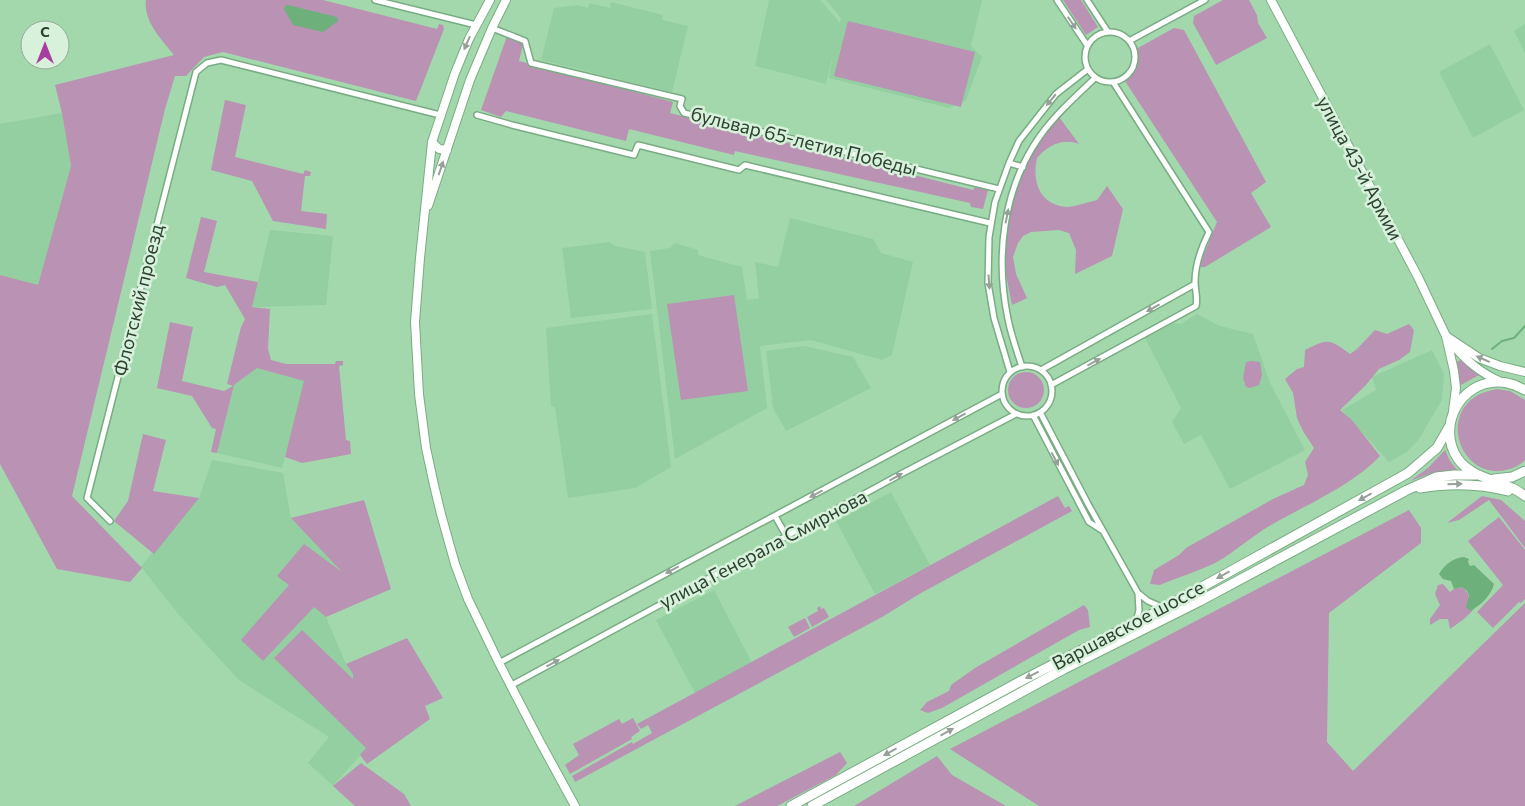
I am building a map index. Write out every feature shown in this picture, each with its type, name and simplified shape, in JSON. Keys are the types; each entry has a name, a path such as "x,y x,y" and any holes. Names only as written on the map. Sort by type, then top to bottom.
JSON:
{"main road":[{"path":"490,0 476,25 455,73 432,142 416,303 415,343 419,394 426,448 440,514 468,599 510,686 575,806"},
{"path":"424,220 470,80 505,0"},
{"name":"улица 43-й Армии","path":"1271,0 1414,269 1446,336 1456,388 1453,411"},
{"path":"432,142 439,148 448,150"},
{"path":"1446,336 1480,358 1500,366 1525,372"},
{"name":"улица 43-й Армии","path":"1446,336 1485,375 1501,382"},
{"path":"1523,388 1501,382 1484,384 1469,391 1453,411 1450,427 1451,444 1464,466 1483,477 1513,488 1525,497"},
{"name":"Варшавское шоссе","path":"791,806 1021,681 1164,608 1408,473 1438,448 1450,427"},
{"name":"Варшавское шоссе","path":"812,806 1064,669 1208,597 1407,490 1436,477 1454,475 1504,479 1525,471"},
{"path":"1407,490 1460,484 1477,485 1525,497"}],"street":[{"path":"375,0 476,25"},
{"path":"1057,0 1088,45"},
{"path":"1087,0 1108,32"},
{"path":"1128,40 1206,0"},
{"name":"бульвар 65-летия Победы","path":"492,28 525,41 532,63 682,99 680,106 684,113 999,189"},
{"path":"1108,32 1116,33 1128,40 1135,54 1134,62 1127,75 1113,82 1095,78 1085,61 1088,45 1096,36 1108,32"},
{"name":"Флотский проезд","path":"110,521 87,498 196,72 207,63 221,60 440,115"},
{"path":"1010,372 994,318 988,283 990,223 999,189 1019,140 1056,94 1088,69"},
{"path":"1022,367 1008,320 1003,286 1002,252 1009,205 1023,167 1039,137 1063,108 1095,78"},
{"path":"1051,386 1196,306 1195,284 1198,257 1209,232 1113,82"},
{"name":"бульвар 65-летия Победы","path":"477,115 634,154 638,145 739,170 745,165 990,223"},
{"path":"1009,163 1023,167"},
{"path":"988,251 1002,252"},
{"path":"1041,370 1195,284"},
{"path":"1029,366 1041,370 1047,376 1051,386 1051,400 1047,407 1033,416 1016,414 1005,402 1002,394 1004,382 1010,372 1022,367 1029,366"},
{"name":"улица Генерала Смирнова","path":"499,662 1002,394"},
{"path":"1040,412 1088,504 1138,593 1148,601 1164,608"},
{"name":"улица Генерала Смирнова","path":"510,686 901,474 1016,414"},
{"path":"1033,416 1089,522 1104,532"},
{"path":"1081,508 1088,504"},
{"path":"775,516 787,537"},
{"path":"1136,623 1139,610 1138,593"}],"shaded area":[{"path":"146,0 323,0 437,29 439,24 443,25 444,29 416,101 223,52 204,57 186,76 175,76 165,109 72,496 142,568 130,582 57,569 0,464 0,275 38,285 71,166 55,85 174,55 150,23 147,15"},
{"path":"769,0 820,0 840,23 841,18 826,0 982,0 971,46 982,57 966,100 949,108 829,78 833,54 826,84 755,66"},
{"path":"1063,0 1081,0 1098,27 1086,35"},
{"path":"1223,0 1249,0 1257,15 1258,23 1267,38 1216,65 1193,23 1194,16"},
{"path":"611,2 663,15 662,20 688,26 672,92 541,60 554,8 578,5 588,8 590,3 610,8"},
{"path":"288,5 337,17 338,21 323,32 293,25 284,9"},
{"path":"848,21 975,52 961,107 834,76"},
{"path":"1525,24 1525,53 1514,31"},
{"path":"1174,28 1184,30 1266,182 1251,193 1271,227 1205,267 1200,267 1200,264 1217,222 1125,81 1135,67 1137,59 1136,49"},
{"path":"507,36 524,40 519,61 673,102 670,113 973,190 975,187 988,190 983,209 971,207 970,203 735,151 734,155 629,129 626,141 506,111 501,117 481,110"},
{"path":"1490,44 1524,110 1473,138 1439,72"},
{"path":"225,100 246,105 235,157 303,174 305,170 311,172 310,176 305,176 301,211 327,214 326,229 273,221 252,181 211,170"},
{"path":"62,113 71,166 38,286 0,275 0,124"},
{"path":"1059,117 1079,144 1062,142 1046,149 1037,158 1037,183 1044,197 1057,205 1067,207 1097,200 1107,186 1123,209 1112,256 1075,274 1076,250 1069,233 1059,230 1031,232 1023,236 1018,243 1013,257 1016,274 1027,298 1012,305 1004,255 1007,221 1014,194 1030,156"},
{"path":"201,217 217,221 204,272 258,282 252,307 270,309 268,349 271,360 286,364 335,364 336,361 343,361 343,365 339,366 346,440 350,441 351,454 302,463 285,457 304,381 257,368 234,385 217,453 211,452 216,429 212,428 192,396 157,388 170,322 193,327 182,381 224,391 233,386 227,384 241,327 245,319 225,285 217,287 186,278"},
{"path":"790,218 873,239 881,253 913,262 892,355 882,360 811,340 760,346 767,408 675,459 650,251 670,248 675,243 698,250 698,255 742,267 747,300 759,298 755,262 778,267"},
{"path":"270,230 333,236 326,305 252,307"},
{"path":"609,242 615,246 645,252 652,309 571,318 562,248"},
{"path":"734,295 748,391 681,400 667,304"},
{"path":"652,314 671,467 635,488 568,498 555,407 551,406 546,328"},
{"path":"1197,314 1220,326 1253,334 1270,383 1305,450 1230,489 1201,435 1184,444 1172,422 1181,408 1145,338 1174,323 1180,324"},
{"path":"1409,324 1414,330 1410,352 1399,360 1379,369 1365,386 1340,410 1352,420 1380,456 1343,485 1271,525 1217,562 1160,585 1150,584 1154,570 1179,555 1186,548 1273,499 1304,485 1308,475 1305,462 1314,448 1297,418 1293,393 1285,379 1297,369 1304,367 1305,350 1319,343 1329,342 1350,354 1375,330 1387,334"},
{"path":"804,346 853,357 871,388 786,431 773,408 766,351"},
{"path":"1432,350 1444,374 1442,400 1419,439 1407,452 1389,462 1342,410 1376,390 1372,377"},
{"path":"1460,360 1479,375 1459,386 1457,362"},
{"path":"1246,362 1260,362 1262,375 1259,385 1250,388 1246,387 1243,378"},
{"path":"257,368 305,381 282,468 217,453 234,385"},
{"path":"1026,372 1033,373 1039,377 1043,383 1043,397 1039,403 1033,407 1026,408 1019,407 1013,403 1009,397 1008,390 1009,383 1013,377 1019,373"},
{"path":"1497,389 1510,391 1525,400 1525,460 1514,468 1500,471 1487,470 1467,456 1461,445 1458,433 1463,409 1472,399 1487,391"},
{"path":"143,434 166,440 153,491 199,498 154,554 114,521 128,501"},
{"path":"1445,450 1450,461 1458,471 1429,474 1410,481 1428,468"},
{"path":"212,460 283,473 291,518 345,574 315,606 326,617 346,664 353,674 409,700 333,786 308,763 329,737 239,680 180,616 141,567 199,498"},
{"path":"891,492 930,565 875,594 836,521"},
{"path":"1058,496 1065,508 1069,506 1072,511 921,593 882,617 575,782 572,776 632,742 633,744 652,733 648,725 641,729 637,724"},
{"path":"1482,496 1501,500 1525,521 1525,548 1489,500 1459,520 1447,523"},
{"path":"364,500 391,589 326,617 314,607 263,661 241,640 289,585 277,576 304,544 342,572 291,518"},
{"path":"1409,510 1421,528 1421,543 1329,613 1327,742 1353,771 1525,603 1525,806 1039,806 950,749"},
{"path":"1499,517 1525,550 1525,599 1521,603 1519,602 1493,628 1477,612 1503,585 1468,541"},
{"path":"1464,557 1469,559 1470,566 1474,565 1494,584 1485,600 1470,611 1466,607 1469,596 1467,591 1462,587 1454,589 1451,581 1443,579 1439,574 1450,562"},
{"path":"1443,584 1450,592 1462,587 1468,595 1470,611 1475,608 1450,629 1448,619 1440,619 1430,625 1430,619 1440,605 1435,594 1438,585"},
{"path":"714,590 752,663 695,693 656,620"},
{"path":"1084,605 1088,610 1090,627 1079,630 942,708 928,713 920,710 927,702 949,691 951,685 975,668"},
{"path":"820,606 821,609 824,608 829,617 812,627 807,617 818,611 817,608"},
{"path":"805,618 810,628 794,637 788,627"},
{"path":"302,630 353,679 353,674 346,664 407,638 443,698 425,706 430,719 367,764 360,755 366,748 274,658"},
{"path":"633,718 640,731 631,737 632,739 570,774 565,765 579,755 573,744 619,719 622,724"},
{"path":"840,752 847,763 836,775 777,806 735,806"},
{"path":"937,756 952,775 1006,806 854,806"},
{"path":"361,763 404,794 411,806 355,806 333,786"}],"waterway":[{"path":"1492,349 1502,341 1514,338 1525,326"}]}
